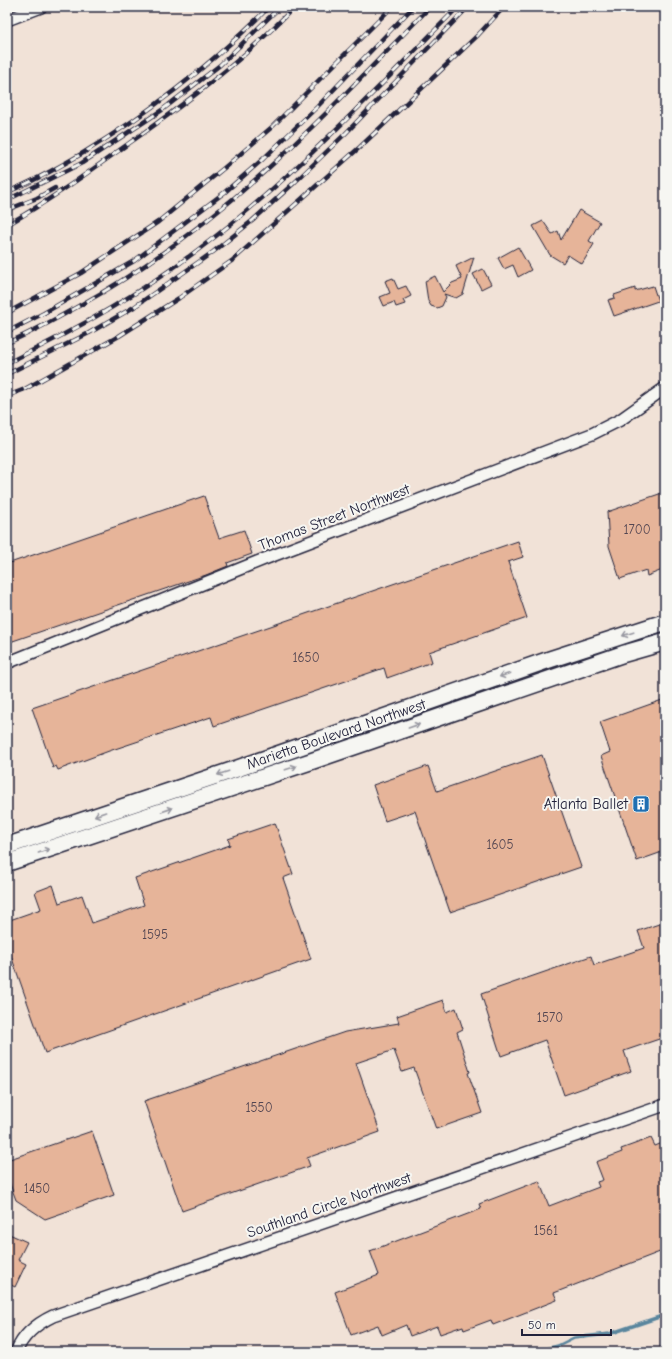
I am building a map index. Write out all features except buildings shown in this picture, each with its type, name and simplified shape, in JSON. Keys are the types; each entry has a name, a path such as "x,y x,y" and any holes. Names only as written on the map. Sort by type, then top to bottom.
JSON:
{"main road":[{"name":"Marietta Boulevard Northwest","path":"7,846 233,770 551,659 665,622"},
{"path":"7,863 616,657 665,642"}],"street":[{"path":"7,20 41,7"},
{"name":"Thomas Street Northwest","path":"7,663 267,558 592,434 620,420 665,388"},
{"name":"Southland Circle Northwest","path":"16,1352 22,1340 33,1328 53,1316 665,1105"}],"shaded area":[{"path":"7,7 665,7 665,1352 7,1352"}],"waterway":[{"path":"533,1352 558,1346 574,1338 609,1334 665,1315"}],"railway":[{"path":"7,192 65,164 133,121 180,86 226,48 269,7"},
{"path":"7,200 82,163 162,110 220,65 280,7"},
{"path":"7,225 69,186 193,96 235,63 294,7"},
{"path":"7,313 81,273 158,222 272,127 392,7"},
{"path":"7,332 44,313 134,261 225,192 263,159 317,107 413,7"},
{"path":"7,343 25,335 102,293 150,262 197,228 263,173 306,133 430,7"},
{"path":"7,363 82,325 106,311 177,266 234,222 301,163 458,7"},
{"path":"7,374 89,333 134,307 213,252 252,221 345,134 468,7"},
{"path":"7,396 25,389 119,336 179,298 233,260 360,147 478,35 504,7"},
{"path":"7,210 37,198 55,188"}],"place":[{"name":"Atlanta Ballet","path":"641,804"}]}
